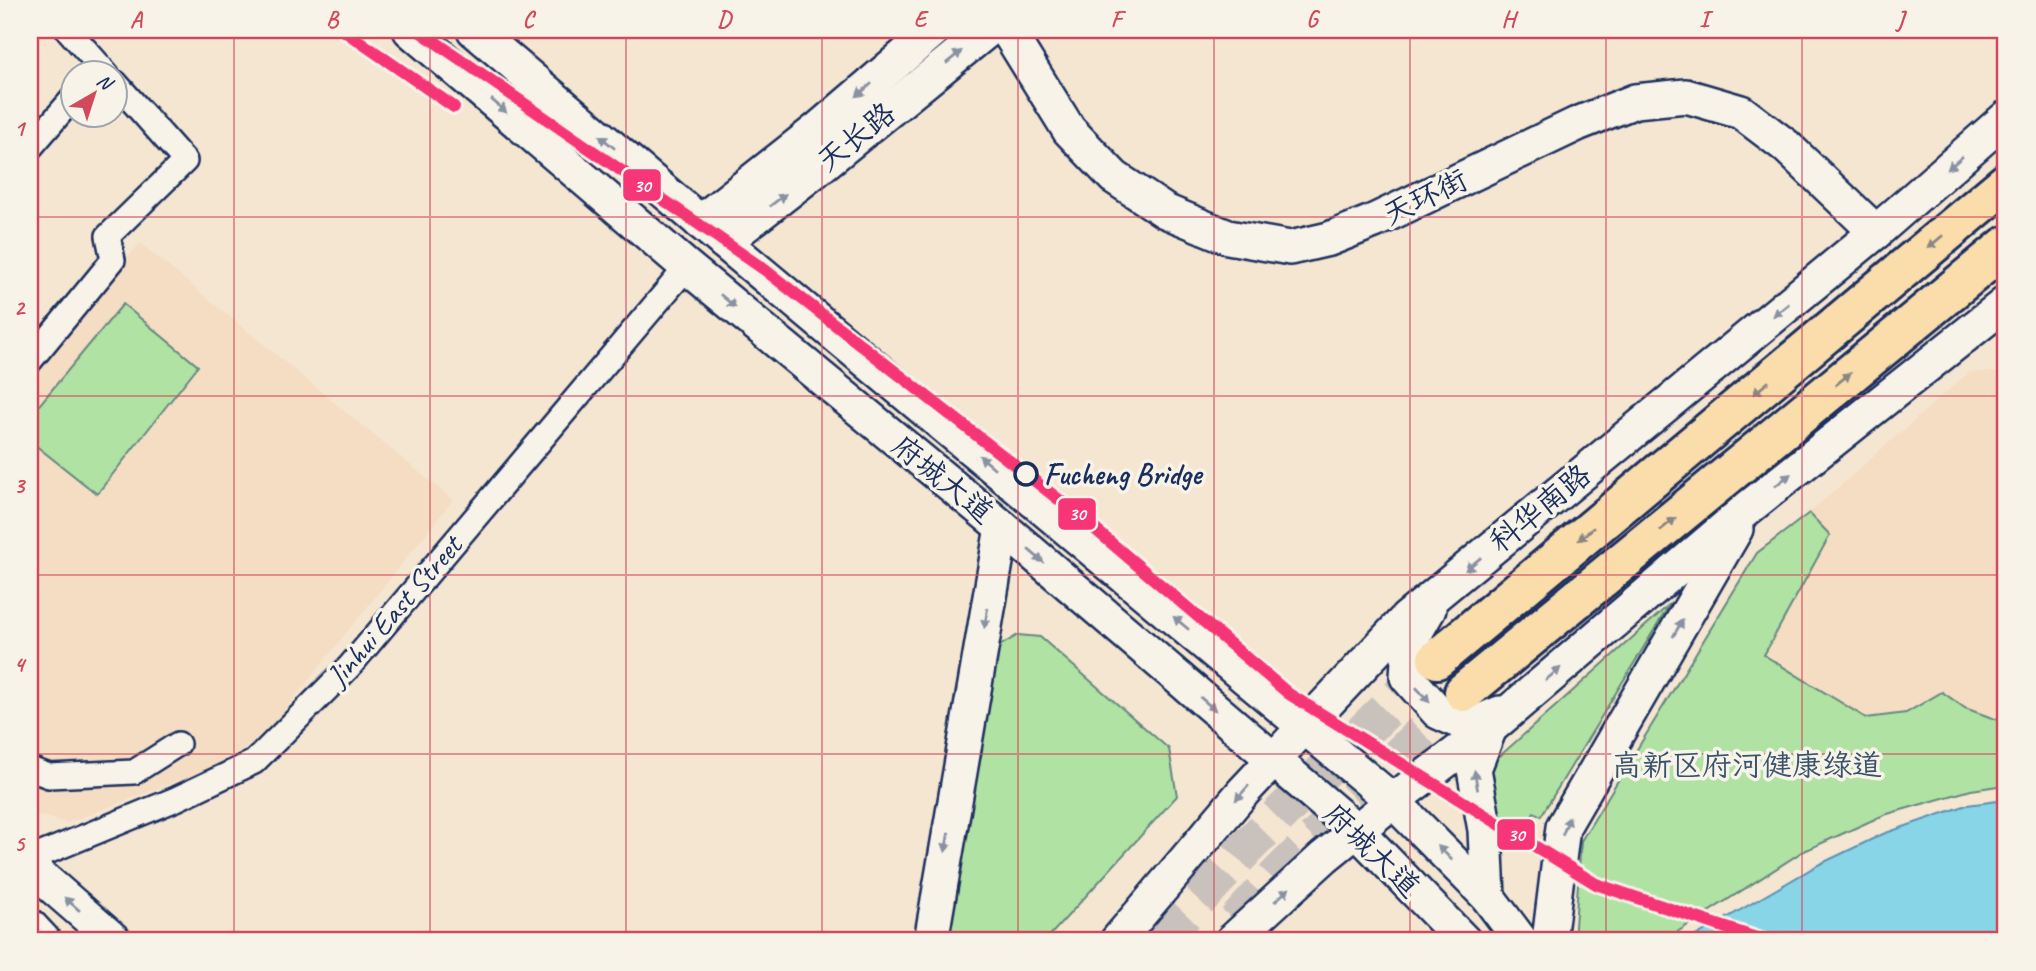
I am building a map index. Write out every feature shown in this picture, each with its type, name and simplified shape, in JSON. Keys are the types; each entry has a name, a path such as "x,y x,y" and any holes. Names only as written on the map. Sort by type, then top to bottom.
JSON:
{"highway":[{"name":"科华南路","path":"1437,659 2006,183"},
{"path":"1464,692 2006,246"}],"main road":[{"name":"府城大道","path":"410,30 687,267 1002,527 1357,831 1464,941"},
{"name":"府城大道","path":"474,30 1393,801 1488,897 1521,941"},
{"name":"天长路","path":"712,232 818,129 934,30"},
{"name":"天长路","path":"712,232 988,30"},
{"name":"天环街","path":"1007,30 1069,130 1114,177 1165,211 1228,237 1290,248 1329,239 1635,101 1686,96 1741,111 1786,146 1876,232"},
{"name":"科华南路","path":"1117,941 1244,791 1406,619 1876,232 2006,118"},
{"path":"1232,941 1324,858 1393,801 1490,728 1748,508 1999,320"},
{"path":"1549,941 1563,827 1748,508"},
{"path":"931,941 1002,527"},
{"path":"1439,592 1409,644 1407,677 1438,712 1469,726 1515,707"},
{"path":"1488,897 1485,830 1474,769 1490,728"},
{"path":"30,867 115,941"},
{"path":"30,926 44,941"}],"street":[{"path":"68,30 91,60"},
{"path":"30,361 113,260 108,236 185,161 130,99"},
{"path":"30,148 60,113"},
{"name":"Jinhui East Street","path":"30,859 176,799 254,762 354,661 687,267"},
{"path":"30,769 49,776 134,772 178,744"}],"shaded area":[{"path":"140,243 453,500 271,727 227,762 67,823 30,813 30,374"},
{"path":"1969,372 2006,372 2006,723 1965,708 1942,692 1906,713 1866,718 1764,655 1830,535 1809,513"}],"green space":[{"path":"123,304 198,366 97,494 30,441 30,416"},
{"name":"高新区府河健康绿道","path":"1809,513 1830,535 1764,655 1866,718 1906,713 1942,692 1965,708 2006,723 2006,785 1971,790 1884,815 1802,852 1663,941 1574,941 1581,841 1757,553"},
{"path":"1670,604 1541,816 1534,812 1523,830 1492,819 1492,763"},
{"path":"1018,635 1040,637 1169,749 1177,796 1045,941 940,941 986,670 998,647"}],"water":[{"path":"2006,800 2006,941 1687,941 1818,865 1883,834 1967,805"}],"ferry route":[{"path":"1960,941 2006,936"}],"tunnel":[{"path":"1159,941 1250,844 1437,659"},
{"path":"1236,922 1279,874 1464,692"}],"transit line":[{"name":"30","path":"343,30 454,107"},
{"name":"30","path":"418,30 765,270 1076,513 1289,694 1596,884 1765,941"}],"place":[{"name":"Fucheng Bridge","path":"1026,474"}]}
